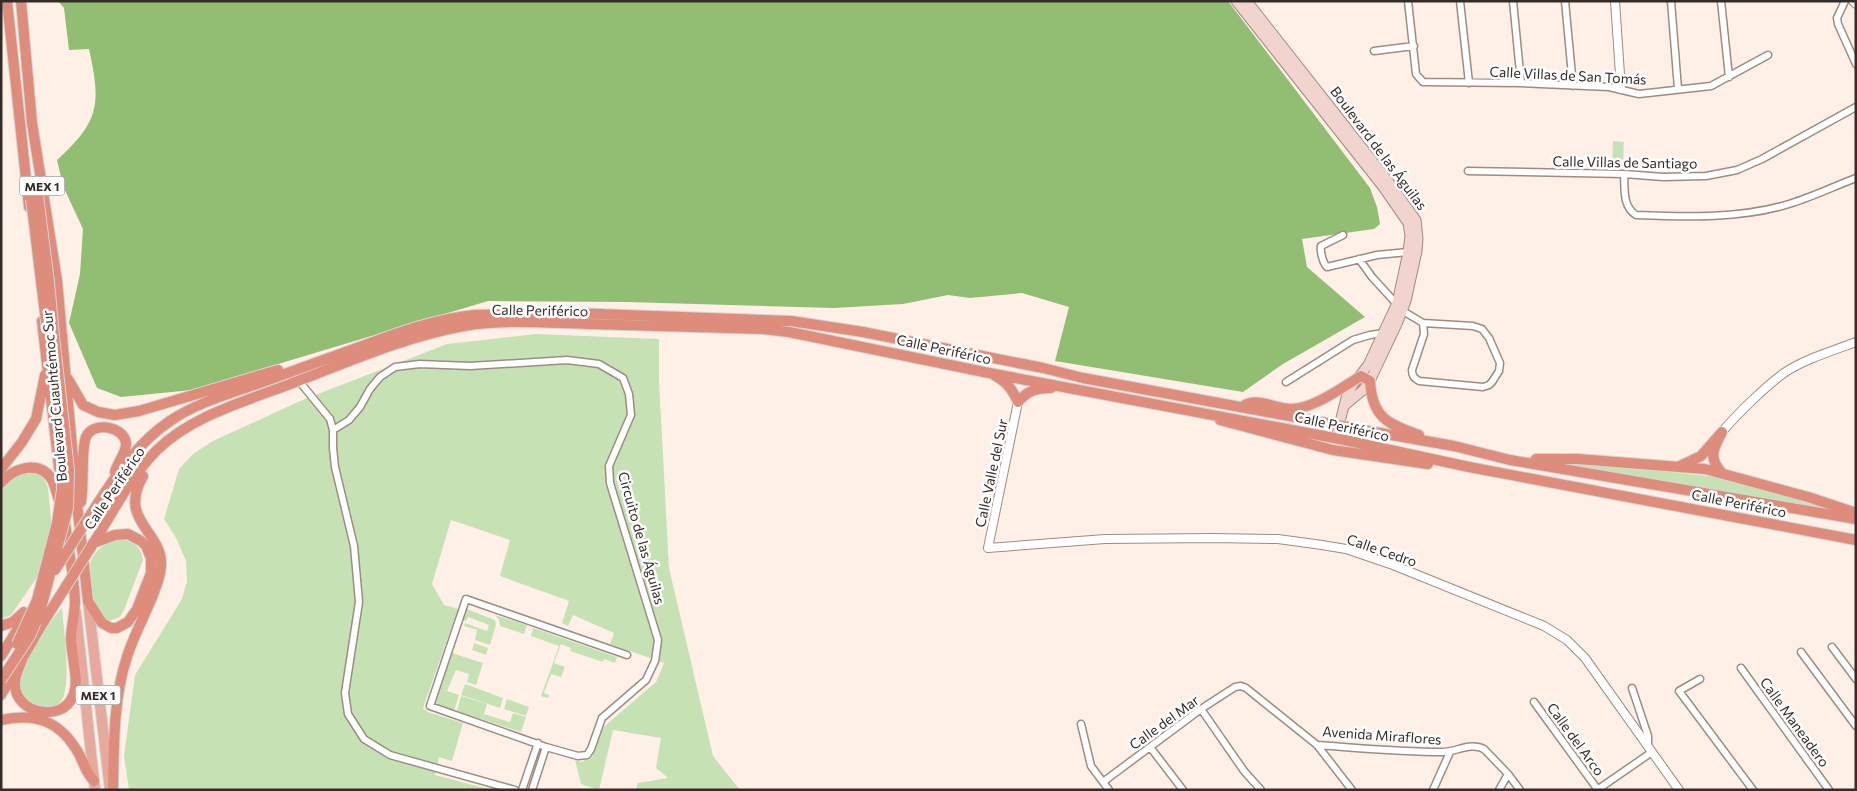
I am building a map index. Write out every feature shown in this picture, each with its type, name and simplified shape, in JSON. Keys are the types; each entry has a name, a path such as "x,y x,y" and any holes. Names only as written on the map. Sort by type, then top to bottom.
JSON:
{"highway":[{"name":"Boulevard Cuauhtémoc Sur","path":"7,1 46,366 52,401 75,602"},
{"name":"Boulevard Cuauhtémoc Sur","path":"21,1 32,124 58,280 78,513 88,601"},
{"path":"1,668 24,631 37,600 57,523 62,488 62,456 34,198 40,178"},
{"path":"1,680 30,636 40,612 62,534 69,500 69,470 49,282 34,198 26,186"},
{"name":"Calle Periférico","path":"40,592 112,480 134,452 151,436 181,414 213,400 405,330 474,315 564,313 764,319 800,322 862,332 1043,368 1083,378 1241,408 1454,446 1510,460 1856,519"},
{"name":"Calle Periférico","path":"22,660 44,621 130,486 153,454 179,433 237,404 406,339 463,326 508,322 754,329 789,332 1856,540"},
{"path":"2,477 36,419 40,408 46,366"},
{"path":"65,370 83,405 98,412 115,416 139,411 277,371 306,366"},
{"path":"989,372 1008,384 1018,402 1024,395 1033,390 1067,386"},
{"path":"1241,408 1251,403 1290,409 1299,408 1365,378 1373,404 1386,420 1395,427 1454,446"},
{"path":"1203,412 1225,423 1333,450 1418,463 1469,466"},
{"path":"78,513 84,488 84,446 86,436 90,431 102,427 121,433 126,441 126,448 112,480"},
{"path":"1677,467 1701,456 1722,432"},
{"path":"1722,432 1713,455 1714,464 1722,473"},
{"path":"112,790 117,716 124,670 132,643 158,581 161,565 158,551 136,513 137,487 153,454"},
{"path":"1510,460 1578,459 1705,469 1856,512"},
{"path":"2,477 24,467 45,472 54,485 65,524"},
{"path":"88,601 106,626 117,628 122,626 132,617 137,609 148,583 152,567 146,546 135,536 116,534 92,545"},
{"path":"1,626 13,622 19,617 40,592"},
{"path":"1,656 40,592"},
{"path":"22,660 16,675 15,684 16,692 24,705 45,713 59,710 70,702 75,691 71,640 75,602"},
{"path":"1,695 22,660"},
{"path":"1,720 14,717 31,718 57,727 70,739 94,785"}],"main road":[{"name":"Boulevard de las Águilas","path":"1236,1 1383,187 1405,218 1410,229 1408,252 1397,303 1368,365 1365,378"},
{"name":"Boulevard de las Águilas","path":"1248,1 1386,178 1416,220 1417,251 1403,311 1365,378 1350,390 1333,450"},
{"name":"Boulevard Cuauhtémoc Sur","path":"88,601 104,745 112,790"},
{"name":"Boulevard Cuauhtémoc Sur","path":"75,602 94,785"}],"street":[{"path":"1374,51 1414,46 1408,1"},
{"path":"1460,1 1469,83"},
{"path":"1513,1 1522,84"},
{"path":"1565,1 1573,86"},
{"path":"1616,1 1622,89"},
{"path":"1671,1 1678,89"},
{"path":"1721,1 1729,77"},
{"path":"1845,1 1837,18 1838,24 1856,64"},
{"name":"Calle Villas de San Tomás","path":"1414,46 1416,74 1419,80 1423,82 1573,86 1622,89 1639,94 1711,86 1768,54"},
{"name":"Calle Villas de Santiago","path":"1468,171 1624,174 1663,177 1697,176 1737,170 1856,107"},
{"path":"1624,174 1626,204 1631,212 1636,215 1696,218 1764,210 1791,204 1856,178"},
{"path":"1343,235 1321,246 1320,249 1325,264 1331,267 1378,255 1408,252"},
{"path":"1359,260 1403,311 1424,323 1472,326 1482,329 1489,338 1500,364 1499,371 1489,385 1482,387 1419,381 1412,375 1424,334 1424,323"},
{"path":"1286,382 1353,340 1370,334 1384,333"},
{"path":"1722,432 1750,403 1784,373 1823,354 1856,342"},
{"name":"Circuito de las Águilas","path":"333,430 349,420 380,377 395,367 420,364 470,366 567,360 599,364 623,378 629,394 631,415 609,466 610,483 658,640 656,661 646,680 602,718 587,755 578,756 546,747"},
{"path":"299,381 330,419 333,430 335,467 354,546 359,602 345,693 348,714 364,739 390,755 515,790"},
{"name":"Calle Valle del Sur","path":"988,548 1018,402"},
{"name":"Calle Cedro","path":"988,548 1105,539 1278,539 1346,549 1393,565 1544,626 1567,640 1585,658 1679,790"},
{"path":"532,790 546,747 430,706 466,599 627,655"},
{"path":"1832,647 1856,679"},
{"path":"1800,652 1856,726"},
{"name":"Calle Maneadero","path":"1741,668 1830,790"},
{"path":"1700,679 1679,691 1753,790"},
{"name":"Calle del Mar","path":"1103,782 1201,709 1235,686 1241,686"},
{"name":"Avenida Miraflores","path":"1241,686 1317,745 1418,752 1450,752 1480,746 1508,774 1520,790"},
{"path":"1597,790 1650,749 1648,736 1632,688"},
{"name":"Calle del Arco","path":"1534,702 1597,790"},
{"path":"1201,709 1244,771 1261,790"},
{"path":"1081,724 1091,766 1109,790"},
{"path":"522,790 538,743"},
{"path":"1317,745 1352,790"},
{"path":"1150,747 1183,790"},
{"path":"1433,790 1450,752"},
{"path":"1499,790 1508,774"}],"green space":[{"path":"58,1 1228,1 1370,188 1377,207 1380,224 1374,229 1302,239 1307,267 1365,317 1283,364 1243,392 1055,361 1069,307 1022,293 970,298 948,295 903,304 834,308 627,302 488,301 192,390 121,397 97,388 69,323 80,274 83,229 63,186 57,160 82,134 89,122 94,110 95,84 89,49 69,50 64,8"},
{"path":"1613,141 1624,142 1623,166 1612,166"},
{"path":"536,334 659,339 659,380 669,568 713,756 740,790 636,790 638,783 668,778 656,768 661,738 613,730 599,790 581,784 575,760 581,762 592,757 600,730 656,682 664,663 610,644 614,633 573,615 568,626 562,623 569,601 500,576 510,540 451,520 432,584 444,605 458,609 423,708 428,712 463,723 452,761 439,757 435,775 492,790 129,790 124,756 135,675 182,599 187,581 186,561 176,538 164,519 179,469 193,454 213,441 300,401 447,344"},
{"path":"1550,463 1595,464 1716,477 1831,508 1846,514"},
{"path":"26,471 42,475 48,488 54,549 51,557 11,615 1,619 1,488 7,481"},
{"path":"116,539 131,542 138,547 143,560 124,610 120,617 109,621 101,616 96,608 90,565 93,556 100,549"},
{"path":"62,607 67,674 66,687 63,698 58,704 42,707 25,702 21,690 21,677 24,664 30,652"},
{"path":"467,609 495,620 496,625 490,645 475,640 477,630 464,626 465,623 487,631 489,625 468,617 466,621 463,620"},
{"path":"495,615 527,625 524,634 500,626 499,620"},
{"path":"533,628 617,657 615,663 604,659 603,662 570,651 571,648 561,644 554,663 565,667 561,677 551,674 544,693 549,695 548,698 541,696 559,646 531,636"},
{"path":"474,643 488,648 486,655 472,650"},
{"path":"452,653 483,663 476,685 467,682 469,674 456,670 447,691 459,695 454,711 434,704"},
{"path":"465,684 503,698 500,708 461,695"},
{"path":"461,696 487,704 484,714 510,722 513,713 526,717 521,732 457,711"},
{"path":"507,699 529,707 526,716 504,709"}]}
